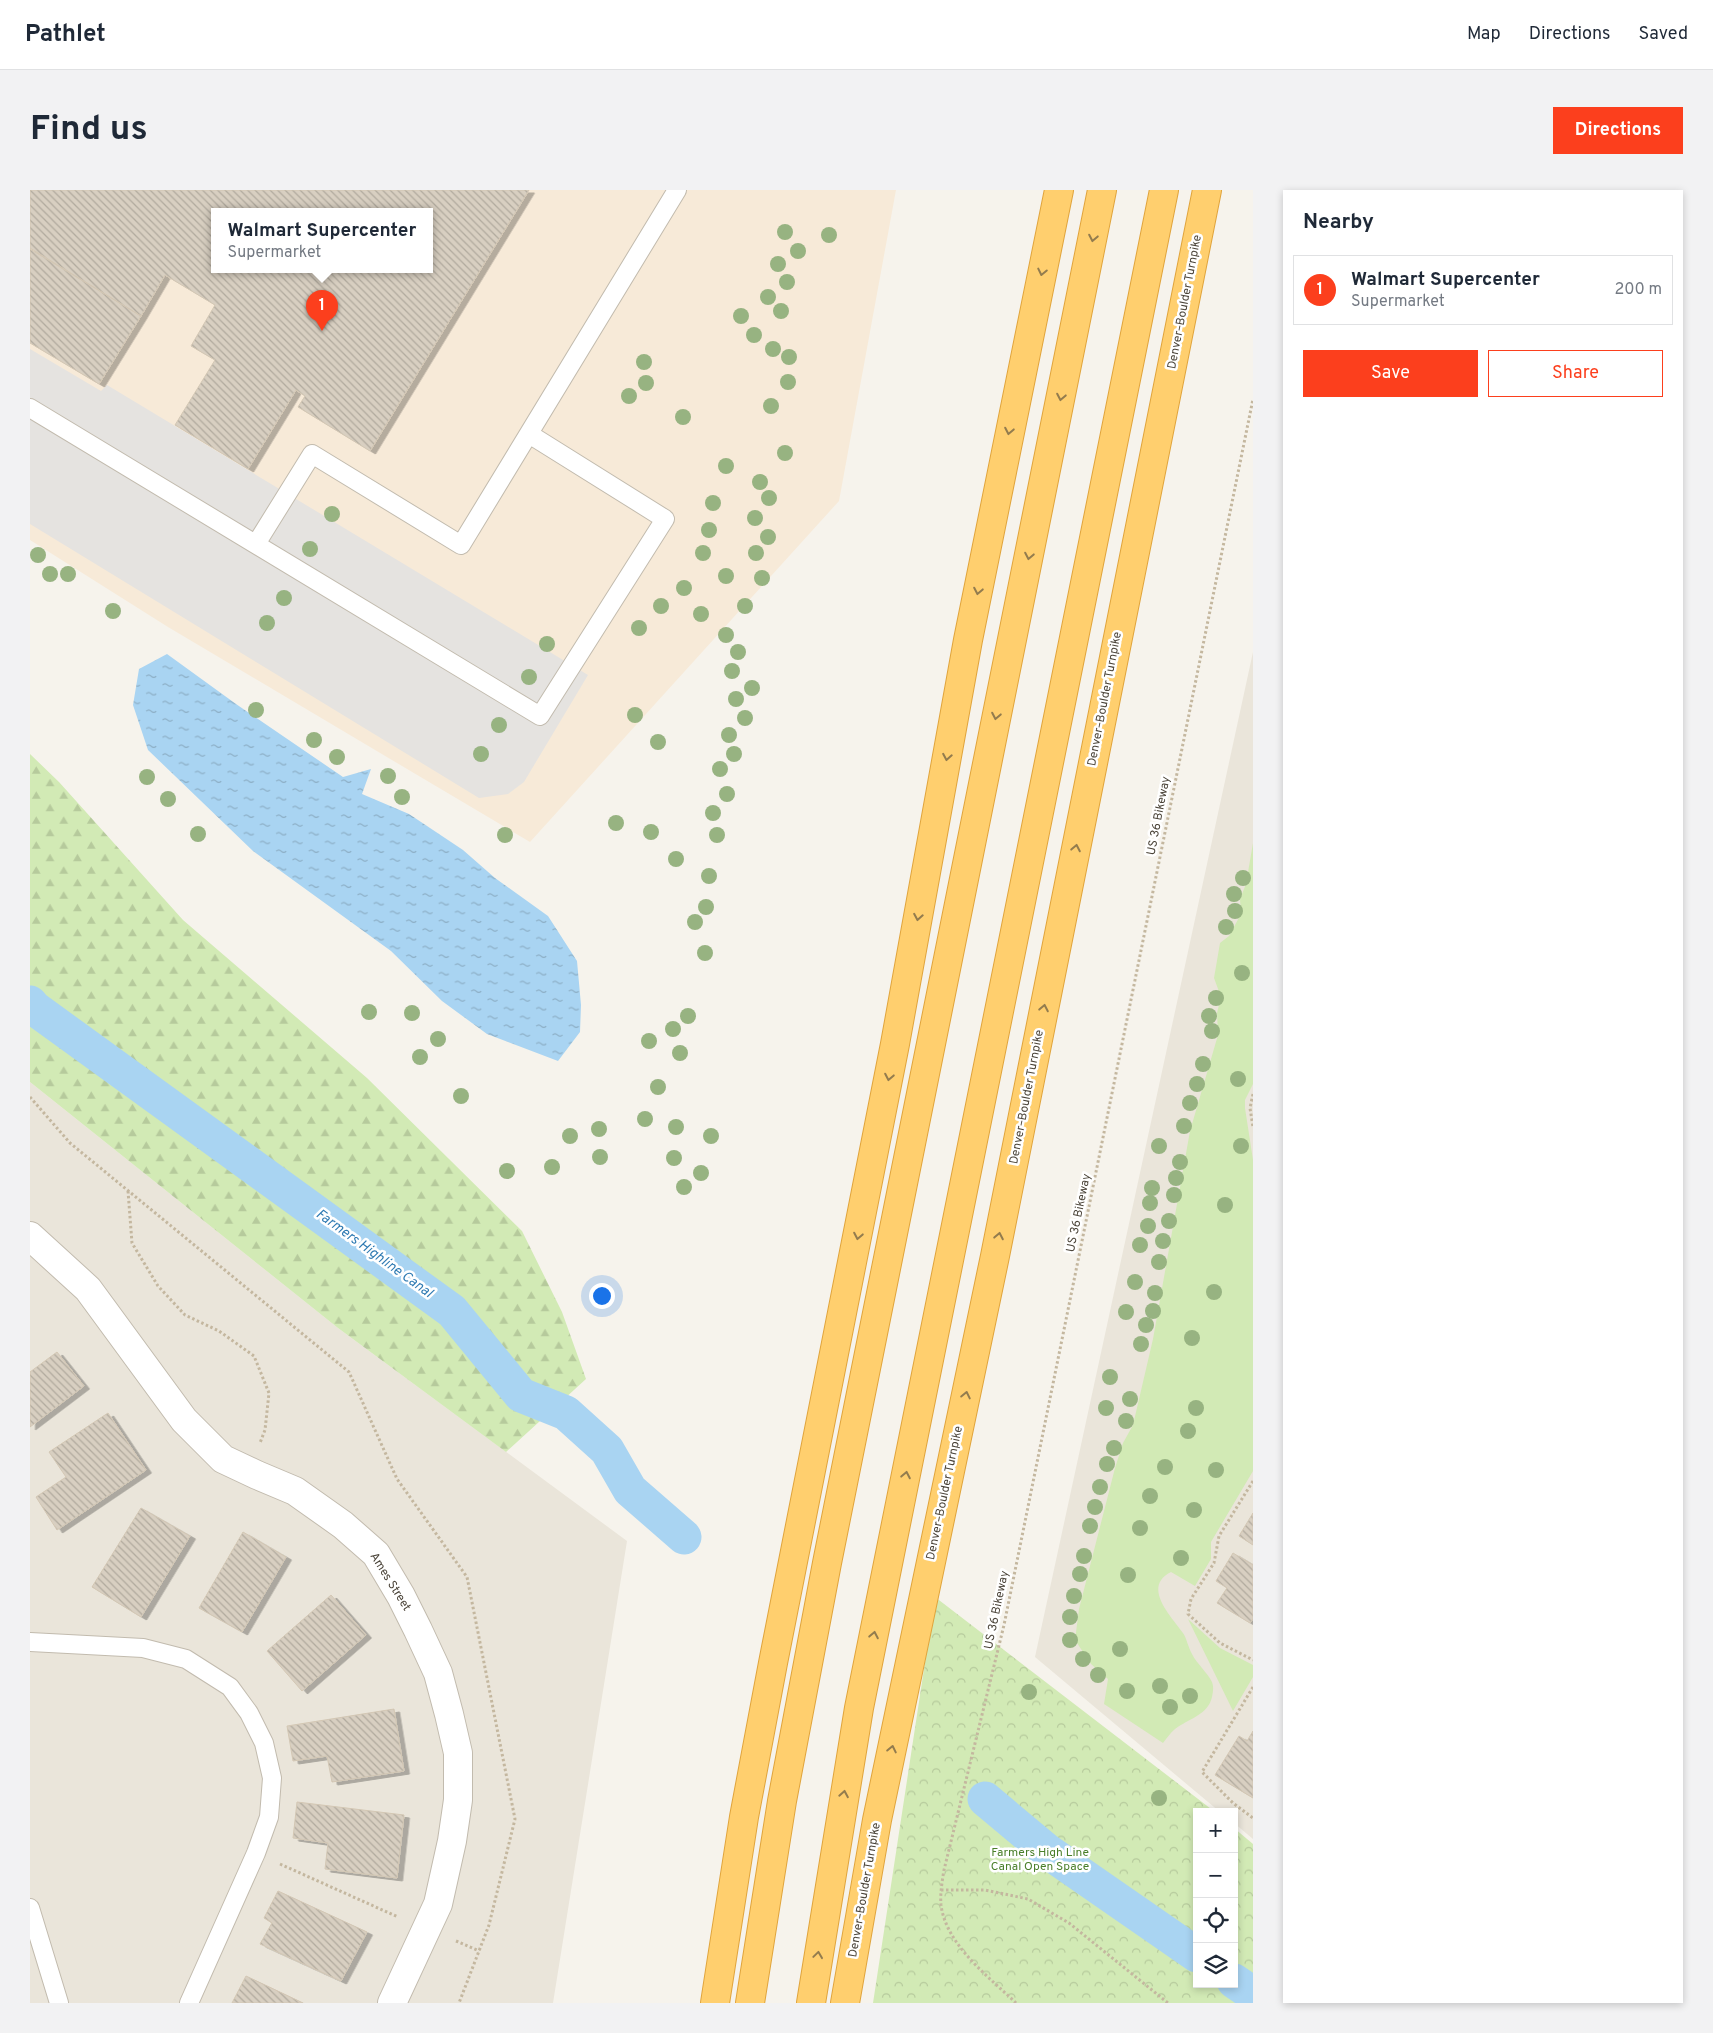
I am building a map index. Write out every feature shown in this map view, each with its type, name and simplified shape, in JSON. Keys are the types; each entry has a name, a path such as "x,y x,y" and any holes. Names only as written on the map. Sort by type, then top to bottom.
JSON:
{"highway":[{"path":"716,2003 744,1817 772,1662 894,1054 970,630 1059,190"},
{"path":"750,2003 782,1801 827,1563 1102,190"},
{"path":"810,2003 859,1708 1164,190"},
{"name":"Denver–Boulder Turnpike","path":"845,2003 877,1820 997,1246 1207,190"}],"street":[{"name":"Ames Street","path":"30,1236 88,1289 184,1420 223,1458 295,1491 343,1525 376,1554 401,1596 438,1673 458,1753 458,1800 452,1842 438,1904 392,2003"}],"lane":[{"path":"256,544 312,454 461,545 677,190"},
{"path":"30,408 540,716 665,518 529,434"},
{"path":"30,1642 143,1648 186,1659 230,1687 249,1713 264,1743 272,1778 269,1817 256,1853 189,2003"},
{"path":"30,1908 59,2003"}],"path":[{"name":"US 36 Bikeway","path":"1016,2003 953,1938 945,1922 941,1905 941,1890 944,1870 1004,1625 1253,399"},
{"path":"1253,1094 1250,1108 1253,1127"},
{"path":"128,1191 132,1243 158,1286 185,1315 219,1331 254,1356 269,1393 265,1430 248,1471"},
{"path":"1253,1481 1219,1536 1214,1563 1191,1599 1188,1614 1220,1643 1253,1660"},
{"path":"1253,1687 1202,1772 1233,1803 1253,1818"},
{"path":"256,1853 402,1919"},
{"path":"941,1890 985,1890 1028,1899 1069,1923 1168,2003"},
{"path":"455,1941 479,1951"}],"shaded area":[{"path":"30,190 896,190 839,501 530,842 168,627 30,540"},
{"path":"30,349 101,391 107,385 588,675 524,782 508,794 479,798 30,524"},
{"path":"1253,652 1253,1839 1238,1826 1238,1808 1215,1808 1035,1657"},
{"path":"30,1082 338,1328 627,1541 553,2003 30,2003"}],"green space":[{"path":"30,754 59,782 183,920 367,1078 522,1231 562,1312 586,1379 506,1452 338,1328 30,1082"},
{"path":"1253,843 1253,1084 1245,1100 1245,1108 1253,1160 1253,1471 1211,1542 1211,1559 1195,1586 1171,1572 1162,1578 1159,1586 1159,1594 1166,1611 1183,1633 1192,1654 1210,1678 1213,1688 1210,1703 1206,1708 1197,1716 1175,1729 1163,1743 1104,1704 1108,1679 1091,1664 1075,1640 1079,1609 1115,1468 1123,1443 1133,1425 1153,1339 1190,1131 1218,1035 1217,1013 1221,997 1214,978 1220,943 1229,936 1241,914 1240,899 1246,884"},
{"name":"Farmers High Line Canal Open Space","path":"935,1597 1210,1808 1193,1808 1193,1988 1238,1988 1238,1831 1253,1844 1253,2003 873,2003"},
{"path":"1188,1619 1220,1648 1253,1665 1253,1677 1233,1711"}],"water":[{"path":"167,654 343,777 371,769 362,794 409,814 463,850 495,878 548,916 577,961 581,1005 580,1032 558,1061 487,1034 442,1001 391,951 253,851 148,750 133,705 139,669"}],"building":[{"path":"30,190 529,190 370,451 298,407 305,396 296,390 248,469 175,425 215,360 191,346 215,305 165,275 141,316 30,249"},
{"path":"30,248 141,316 99,384 30,343"},
{"path":"57,1352 84,1386 30,1427 30,1372"},
{"path":"108,1413 146,1470 57,1530 36,1497 66,1477 49,1452"},
{"path":"141,1508 190,1536 141,1617 92,1587"},
{"path":"1253,1513 1253,1545 1239,1536"},
{"path":"243,1532 286,1557 242,1632 199,1608"},
{"path":"1233,1553 1253,1565 1253,1619 1250,1623 1217,1603 1227,1588 1216,1581"},
{"path":"331,1595 366,1635 302,1691 267,1651"},
{"path":"394,1709 404,1771 332,1782 327,1756 293,1761 287,1726"},
{"path":"1253,1731 1253,1798 1215,1775 1239,1736 1247,1741"},
{"path":"297,1802 404,1815 397,1878 325,1869 328,1843 293,1838"},
{"path":"278,1891 367,1932 341,1981 260,1944 272,1923 264,1918"},
{"path":"246,1976 303,2003 232,2003"}],"waterway":[{"name":"Farmers Highline Canal","path":"30,1003 34,1008 452,1311 521,1395 566,1413 607,1450 630,1490 684,1537"},
{"name":"Farmers Highline Canal","path":"985,1799 1047,1851 1193,1952"},
{"name":"Farmers Highline Canal","path":"1238,1984 1253,1994"}],"place":[{"name":"Walmart Supercenter","path":"322,331"}]}
